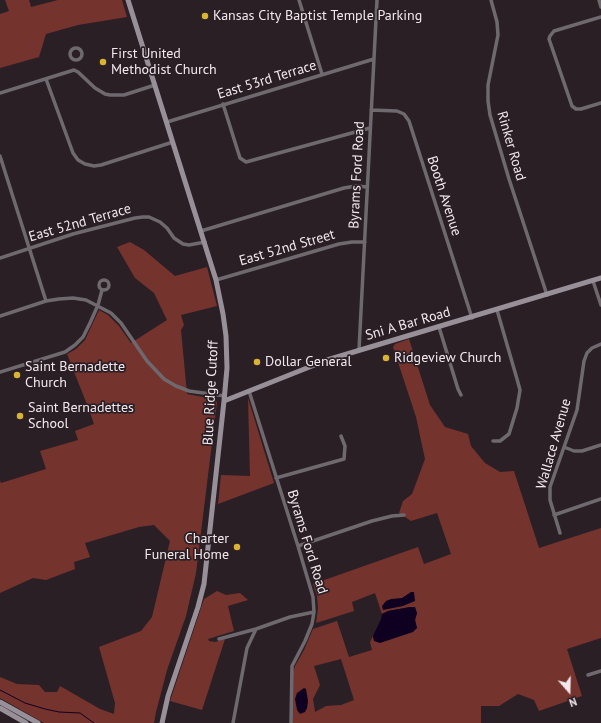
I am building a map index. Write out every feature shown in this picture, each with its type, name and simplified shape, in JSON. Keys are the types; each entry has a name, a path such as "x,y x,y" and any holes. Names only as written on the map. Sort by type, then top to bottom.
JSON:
{"main road":[{"name":"Blue Ridge Cutoff","path":"128,0 202,231 216,280 226,336 227,368 225,398 204,584 198,607 168,696 162,723"},
{"name":"Sni A Bar Road","path":"225,398 249,391 314,365 358,350 472,318 601,278"},
{"path":"0,704 26,723"},
{"path":"0,704 38,723"}],"street":[{"path":"299,0 322,74"},
{"name":"Byrams Ford Road","path":"358,350 377,0"},
{"name":"Rinker Road","path":"491,0 497,22 498,35 488,85 490,115 509,179 547,295"},
{"path":"599,0 601,7"},
{"path":"601,17 554,32 551,34 550,42 570,103 576,109 601,103"},
{"name":"East 53rd Terrace","path":"167,122 374,59"},
{"path":"74,70 75,60"},
{"path":"0,93 74,70 95,88 110,96 124,96 155,85"},
{"path":"46,79 73,153 78,160 89,165 101,165 173,142"},
{"path":"223,104 240,158 246,162 370,128"},
{"name":"Booth Avenue","path":"371,110 397,111 404,114 409,121 472,318"},
{"path":"0,156 46,301"},
{"path":"202,231 344,188 356,186 368,187"},
{"name":"East 52nd Terrace","path":"0,258 73,234 143,217 149,217 160,222 167,228 174,238 183,244 189,246 205,242"},
{"name":"East 52nd Street","path":"216,280 340,244 365,242"},
{"path":"593,281 601,305"},
{"path":"0,372 65,352 75,345 83,337 98,305 102,290"},
{"path":"0,316 46,301 59,299 72,298 86,300 98,305"},
{"name":"Sni A Bar Road","path":"98,305 111,313 122,324 146,361 164,379 189,391 225,398"},
{"path":"493,441 500,441 509,434 517,408 520,390 497,310"},
{"path":"439,327 461,395"},
{"name":"Wallace Avenue","path":"560,533 550,500 550,487 577,410 584,361 587,353 592,348 601,344"},
{"name":"Byrams Ford Road","path":"249,391 313,597 314,612 312,624 292,666 291,723"},
{"path":"276,478 344,458 345,446 341,436"},
{"path":"564,448 574,451 582,451 601,446"},
{"path":"554,514 601,499"},
{"path":"298,546 372,521 392,516 404,515"},
{"path":"218,639 256,629 290,617 314,612"},
{"path":"233,723 247,648 256,629"},
{"path":"588,675 601,671"}],"shaded area":[{"path":"5,0 29,0 31,7 58,0 122,0 127,17 78,25 46,34 39,57 0,68 0,14 9,11"},
{"path":"130,242 144,250 175,276 207,267 217,306 181,315 184,325 181,330 187,394 214,399 217,402 196,573 186,616 167,670 154,723 44,723 0,698 0,677 17,684 39,685 45,692 57,692 60,686 100,709 114,714 115,703 99,647 141,631 152,617 170,541 154,525 139,527 85,543 90,557 74,562 75,569 46,580 33,578 0,593 0,481 1,483 46,469 40,451 78,440 75,431 94,424 67,354 76,349 85,340 99,310 108,315 119,326 131,343 167,320 154,293 135,278 117,247"},
{"path":"409,339 430,405 445,427 468,434 471,446 485,463 500,472 514,471 539,548 601,528 601,638 567,649 582,696 539,711 534,700 518,694 499,706 481,706 481,723 292,723 293,672 313,629 337,621 349,657 372,650 370,642 373,636 374,641 417,628 415,620 417,613 410,607 388,611 382,614 375,593 352,602 354,611 316,623 318,608 317,596 313,584 418,547 424,564 451,554 437,513 411,521 399,513 403,501 412,494 425,459 416,417 393,347 395,344","holes":["341,659 354,700 341,705 326,706 315,712 313,699 320,685 314,666"]},
{"path":"248,398 274,483 218,504 221,475 250,476"},
{"path":"217,591 226,595 240,593 248,600 228,606 234,631 208,639 209,641 215,642 225,639 202,710 170,701 204,599"},
{"path":"411,592 414,592 415,601 403,606 383,610 382,606 386,601 402,598"},
{"path":"415,607 417,613 415,620 417,628 413,632 380,643 374,641 373,636 382,614 388,611"},
{"path":"304,688 306,689 308,701 307,708 305,712 300,714 297,710 295,699 297,693"}],"waterway":[{"path":"0,690 25,703 45,709 59,712 80,713 94,723"}],"place":[{"name":"Kansas City Baptist Temple Parking","path":"205,16"},
{"name":"First United Methodist Church","path":"103,62"},
{"name":"Ridgeview Church","path":"386,358"},
{"name":"Dollar General","path":"257,362"},
{"name":"Saint Bernadette Church","path":"17,375"},
{"name":"Saint Bernadettes School","path":"20,416"},
{"name":"Charter Funeral Home","path":"237,547"}]}
